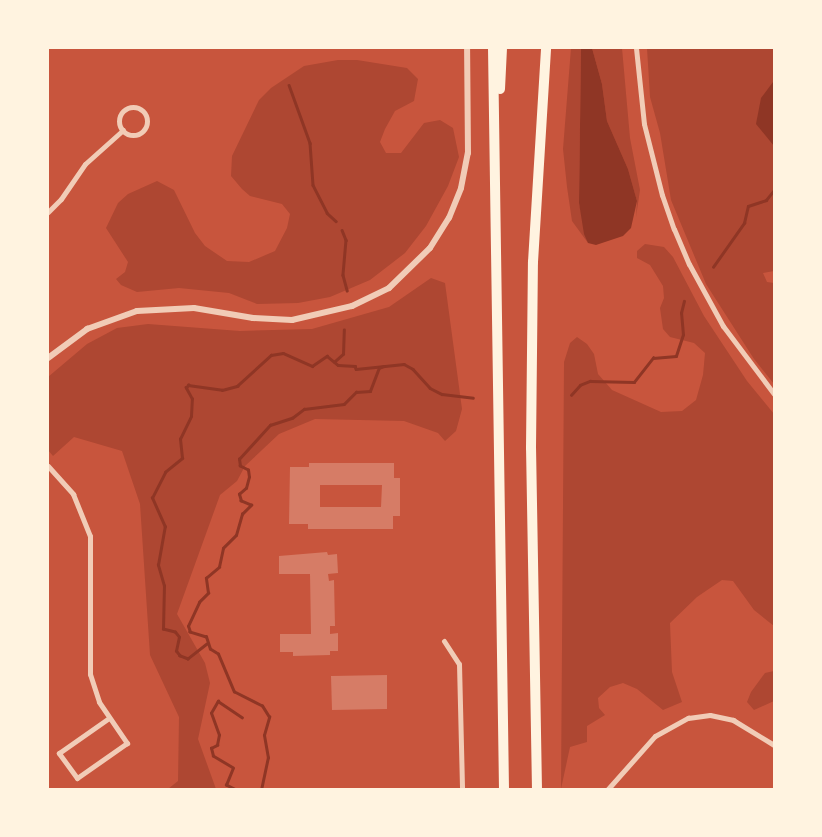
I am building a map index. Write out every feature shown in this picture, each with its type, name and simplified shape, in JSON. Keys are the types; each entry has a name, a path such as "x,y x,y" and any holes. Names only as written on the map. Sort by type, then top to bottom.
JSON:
{"highway":[{"path":"493,48 504,790"},
{"path":"495,171 502,48"},
{"path":"537,790 532,438 533,262 546,48"},
{"path":"542,98 550,48"}],"street":[{"path":"48,358 87,329 137,311 194,308 253,318 292,320 352,306 389,288 430,248 449,218 461,188 468,153 467,48"},
{"path":"636,48 644,124 662,194 674,229 689,264 723,326 774,394"},
{"path":"134,107 144,111 147,122 143,130 132,134 123,130 119,118 124,110 134,107"},
{"path":"48,212 61,200 86,164 123,130"},
{"path":"48,466 72,494 90,536 90,674 94,692 109,718 127,743 77,778 59,753 109,718"},
{"path":"444,641 459,664 462,790"},
{"path":"606,790 655,736 666,727 688,718 710,715 733,720 774,745"}],"shaded area":[{"path":"571,48 581,48 579,203 588,243 572,221 563,149"},
{"path":"581,48 592,48 602,84 607,121 628,169 637,201 631,228 623,236 596,245 588,243 584,234 579,203"},
{"path":"592,48 622,48 630,138 640,190 636,217 637,201 628,169 607,121 602,84"},
{"path":"647,48 774,48 774,271 763,273 767,282 774,283 774,384 754,359 706,284 671,200 660,133 650,97"},
{"path":"338,60 357,60 407,68 418,79 414,101 395,111 385,129 380,142 386,153 401,153 424,123 440,120 453,128 459,157 448,186 426,226 405,253 370,280 330,297 298,303 257,304 229,293 179,288 137,292 121,285 116,279 125,272 128,262 106,228 118,203 128,194 157,181 174,190 195,233 205,246 227,261 249,262 275,251 287,228 290,214 282,204 250,196 242,189 231,176 232,156 259,100 271,88 304,66"},
{"path":"773,82 774,146 756,124 761,98"},
{"path":"645,244 664,247 673,257 704,316 747,381 774,414 774,626 754,610 733,581 722,580 697,597 670,623 672,672 682,702 663,710 637,689 623,683 610,687 598,698 599,708 605,715 587,726 587,742 570,747 561,789 564,362 570,343 577,337 587,344 594,354 598,374 612,390 661,412 682,411 696,400 703,375 705,353 694,343 670,337 663,329 660,308 664,298 663,286 650,265 637,258 637,251"},
{"path":"431,278 445,283 462,409 456,431 445,441 438,433 404,421 315,419 279,434 245,466 237,481 220,495 177,614 205,663 210,683 198,739 216,789 168,789 178,781 179,717 150,655 140,504 122,451 74,437 53,456 48,450 48,377 87,344 117,328 148,324 240,331 312,329 389,307"},
{"path":"774,671 774,701 754,710 747,702 751,692 765,673"}],"building":[{"path":"309,463 394,463 394,478 400,478 400,516 393,516 393,529 308,529 308,524 289,524 290,467 309,467","holes":["320,485 382,485 381,507 320,507"]},
{"path":"327,552 328,555 337,554 338,573 328,574 329,581 334,580 335,626 330,626 330,634 338,633 338,651 330,651 330,655 293,656 293,652 280,652 280,634 311,634 310,574 279,574 279,556"},
{"path":"387,675 387,709 332,710 331,676"}],"waterway":[{"path":"289,85 310,143 313,185 327,213 336,221"},
{"path":"713,267 744,223 748,206 766,200 774,190"},
{"path":"342,230 346,240 343,275 347,290"},
{"path":"571,395 580,385 590,381 634,382 653,358 676,356 683,335 681,313 684,301"},
{"path":"334,362 343,354 344,330"},
{"path":"207,644 188,659 180,656 176,651 179,637 175,632 163,629 164,586 158,565 165,527 152,498 165,472 182,458 180,439 191,416 192,399 186,388 188,385 222,390 237,386 271,355 283,353 312,366 327,356 338,365 355,366 356,369 404,364 413,369 430,388 442,394 473,398"},
{"path":"261,790 268,758 264,735 269,717 262,706 234,692 218,654 210,649 206,637 190,632 188,626 199,602 208,593 206,578 219,567 223,548 236,535 242,514 251,505 241,501 239,494 246,488 249,477 248,470 240,466 239,459 270,425 292,418 304,409 344,404 356,392 370,391 379,368 384,366"},
{"path":"236,790 226,785 233,768 213,756 211,748 217,745 219,735 211,713 218,701 242,717"}]}
